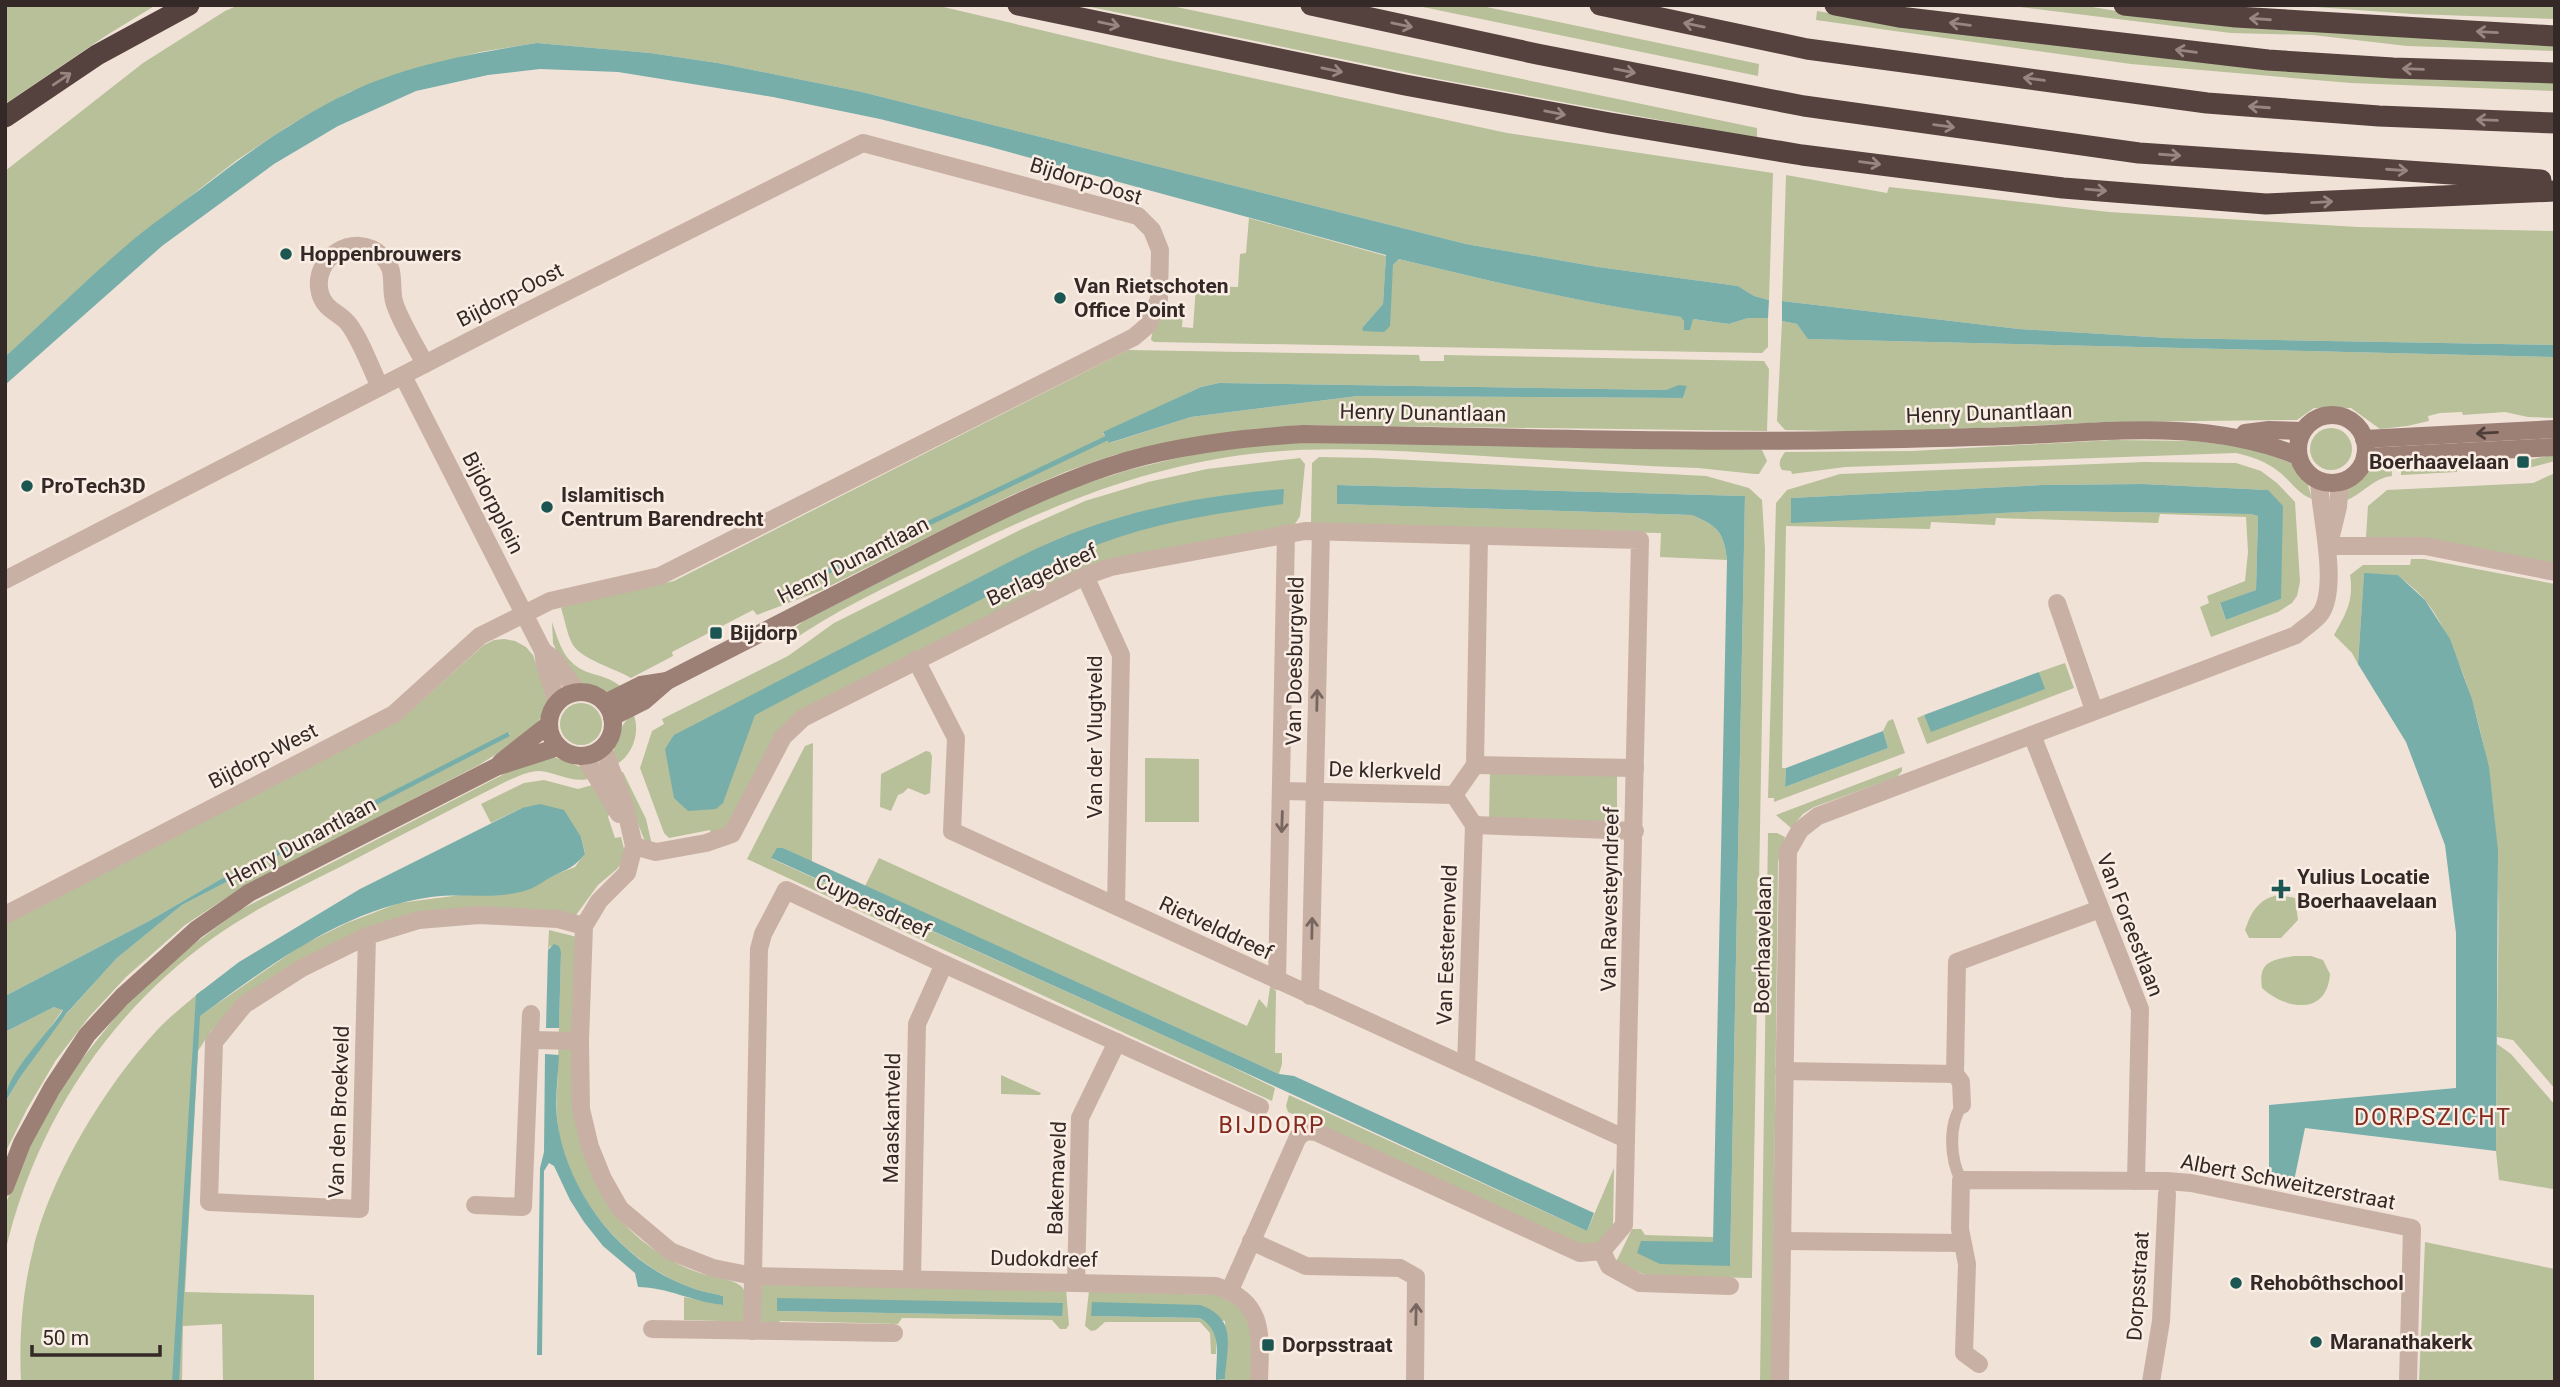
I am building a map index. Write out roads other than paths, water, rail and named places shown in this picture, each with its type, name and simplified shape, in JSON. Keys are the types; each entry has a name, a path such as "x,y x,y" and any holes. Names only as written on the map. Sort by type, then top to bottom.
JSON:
{"highway":[{"path":"5,117 97,55 189,5"},
{"path":"1018,5 1405,85 1610,123 1802,155 2063,188 2266,204 2555,191"},
{"path":"1311,5 1537,54 1804,106 2139,153 2555,181"},
{"path":"1600,5 1807,48 2207,103 2379,116 2555,122"},
{"path":"1835,5 1899,17 2268,60 2393,68 2555,73"},
{"path":"2124,5 2249,18 2555,36"}],"main road":[{"path":"2319,417 2342,417 2351,421 2365,448 2356,473 2330,484 2309,475 2302,466 2297,447 2302,431 2319,417"},
{"path":"2365,448 2555,429"},
{"name":"Henry Dunantlaan","path":"608,710 641,685 667,681 1045,490 1111,465 1158,453 1254,437 1303,434 1784,441 1956,438 2120,430 2188,431 2231,435 2266,443 2298,456"},
{"name":"Henry Dunantlaan","path":"2231,435 2269,430 2302,431"},
{"path":"2365,448 2555,447"},
{"path":"578,692 595,695 608,710 611,734 603,748 584,756 575,756 558,747 551,737 548,725 550,713 557,702 566,695 578,692"},
{"path":"496,767 548,725"},
{"path":"496,767 558,747"},
{"name":"Henry Dunantlaan","path":"5,1187 22,1143 52,1088 87,1035 122,997 178,945 249,893 496,767"}],"street":[{"name":"Bijdorp-Oost","path":"403,376 863,143 1138,216 1152,230 1160,250 1159,299 1148,325 1134,338 660,576 550,601 525,614"},
{"path":"380,387 350,326 328,308 320,293 319,282 325,262 340,249 366,247 377,252 388,263 394,281 393,299 425,364"},
{"path":"5,580 403,376"},
{"name":"Bijdorpplein","path":"403,376 543,651 557,702"},
{"name":"Boerhaavelaan","path":"1780,1382 1788,851 1795,837 1818,816 2296,635 2321,612 2329,584 2328,547 2320,507 2319,481"},
{"name":"Boerhaavelaan","path":"2328,547 2338,507 2340,482"},
{"name":"Berlagedreef","path":"634,846 656,852 706,843 732,834 783,737 803,718 1085,576 1111,567 1286,533 1321,531 1640,540"},
{"name":"Van Doesburgveld","path":"1310,996 1321,531"},
{"name":"Van Doesburgveld","path":"1277,982 1283,791 1286,533"},
{"path":"1479,536 1475,765 1454,795 1474,825 1635,831"},
{"name":"Van Ravesteyndreef","path":"1602,1251 1624,1225 1640,540"},
{"path":"2328,547 2357,544 2425,546 2555,572"},
{"name":"Van der Vlugtveld","path":"1085,576 1121,655 1116,906"},
{"path":"2057,603 2094,710"},
{"name":"Bijdorp-West","path":"5,915 394,713 480,636 525,614"},
{"name":"Bijdorpplein","path":"543,651 554,659 578,692"},
{"name":"Rietvelddreef","path":"916,660 956,738 952,831 1277,982 1626,1139"},
{"name":"Van Foreestlaan","path":"2032,735 2140,1009 2136,1181"},
{"path":"584,926 599,901 627,873 634,846 625,806 603,748"},
{"path":"584,756 629,828"},
{"path":"1475,765 1635,768"},
{"path":"1283,791 1315,792"},
{"name":"De klerkveld","path":"1315,792 1454,795"},
{"name":"Van Eesterenveld","path":"1466,1066 1474,825"},
{"name":"Cuypersdreef","path":"753,1276 759,949 763,934 786,890 1261,1107"},
{"path":"1979,1364 1964,1353 1967,1264 1960,1229 1961,1180 1953,1165 1954,1116 1962,1105 1961,1082 1955,1074 1957,962 2100,909"},
{"name":"Van den Broekveld","path":"367,936 360,1209 209,1202 214,1042 244,1005 302,968 367,936 419,920 479,915 558,919 584,926"},
{"name":"Dudokdreef","path":"584,926 580,1041 581,1109 590,1147 603,1180 620,1209 670,1251 713,1268 753,1276 1216,1286 1230,1290"},
{"name":"Maaskantveld","path":"912,1279 917,1024 944,964"},
{"path":"475,1205 523,1207 531,1014"},
{"path":"530,1040 580,1041"},
{"name":"Bakemaveld","path":"1076,1282 1080,1118 1117,1042"},
{"path":"1784,1071 1955,1074"},
{"path":"1259,1382 1260,1332 1254,1313 1230,1290 1298,1137 1306,1131 1316,1132 1580,1253 1602,1251 1609,1266 1640,1283 1730,1286"},
{"name":"Albert Schweitzerstraat","path":"1961,1180 2191,1183 2412,1228 2408,1382"},
{"name":"Dorpsstraat","path":"2151,1382 2161,1321 2167,1194"},
{"path":"1251,1241 1306,1266 1400,1268 1416,1277 1415,1382"},
{"path":"1783,1241 1962,1243"},
{"path":"752,1331 753,1276"},
{"path":"652,1329 894,1333"}],"water":[{"path":"537,43 650,53 718,63 862,92 1466,244 1598,267 1738,286 1754,296 1769,300 1768,318 1748,318 1729,324 1693,319 1690,330 1684,330 1681,317 1575,299 1399,259 1393,265 1390,326 1384,332 1363,331 1362,328 1383,304 1386,255 880,119 773,97 618,72 540,69 488,75 416,91 338,126 274,164 162,246 5,385 5,357 134,239 272,137 329,103 370,83 465,56"},
{"path":"1782,301 2019,329 2168,338 2555,345 2555,357 1808,339 1797,324 1782,321"},
{"path":"1219,383 1666,390 1679,385 1687,386 1683,398 1358,396 1191,417 1109,443 1103,432 1201,387"},
{"path":"2143,484 2268,490 2283,506 2281,599 2226,620 2220,603 2256,590 2258,516 2250,514 2046,511 1791,523 1791,498 2042,485"},
{"path":"1337,485 1745,496 1730,1266 1660,1264 1637,1253 1641,1241 1713,1242 1727,560 1721,536 1713,526 1692,515 1337,504"},
{"path":"1284,489 1283,504 1191,519 1124,535 1063,559 1005,587 755,715 723,803 716,809 688,811 674,798 665,749 674,735 1013,560 1079,531 1145,511 1213,497"},
{"path":"2364,573 2398,575 2425,600 2450,639 2472,699 2489,767 2498,850 2496,1151 2305,1128 2294,1181 2269,1176 2269,1105 2456,1088 2456,933 2445,845 2406,742 2358,664"},
{"path":"2039,672 2045,689 1931,732 1924,715"},
{"path":"1883,731 1888,748 1785,787 1786,768"},
{"path":"508,732 510,736 182,905 117,958 66,1014 5,1102 7,1091 19,1067 63,1010 54,1007 5,1032 5,996 149,921 221,879"},
{"path":"540,804 564,810 581,837 585,854 572,867 531,889 516,893 431,897 368,913 338,926 281,959 200,1016 179,1382 172,1382 196,995 239,962 360,889 522,808"},
{"path":"777,848 783,848 1279,1074 1294,1076 1594,1213 1587,1231 1218,1060 771,858"},
{"path":"554,944 559,946 561,952 559,1028 546,1028 548,950"},
{"path":"545,1054 559,1055 556,1111 563,1146 572,1173 602,1222 643,1262 666,1277 692,1288 723,1296 723,1305 659,1289 638,1287 635,1273 603,1246 584,1222 554,1166 549,1163 544,1171 542,1355 537,1355"},
{"path":"777,1298 1063,1303 1062,1316 777,1311"},
{"path":"1092,1302 1200,1305 1212,1311 1220,1318 1228,1335 1225,1379 1216,1380 1215,1337 1207,1323 1200,1318 1091,1316"}],"waterway":[{"path":"793,588 1107,438"}],"place":[{"name":"Hoppenbrouwers","path":"286,254"},
{"name":"Van Rietschoten Office Point","path":"1060,298"},
{"name":"Boerhaavelaan","path":"2523,462"},
{"name":"ProTech3D","path":"27,486"},
{"name":"Islamitisch Centrum Barendrecht","path":"547,507"},
{"name":"Bijdorp","path":"716,633"},
{"name":"Yulius Locatie Boerhaavelaan","path":"2281,889"},
{"name":"Rehobôthschool","path":"2236,1283"},
{"name":"Maranathakerk","path":"2316,1342"},
{"name":"Dorpsstraat","path":"1268,1345"}],"district":[{"name":"DORPSZICHT","path":"2433,1117"},
{"name":"BIJDORP","path":"1272,1125"}]}
